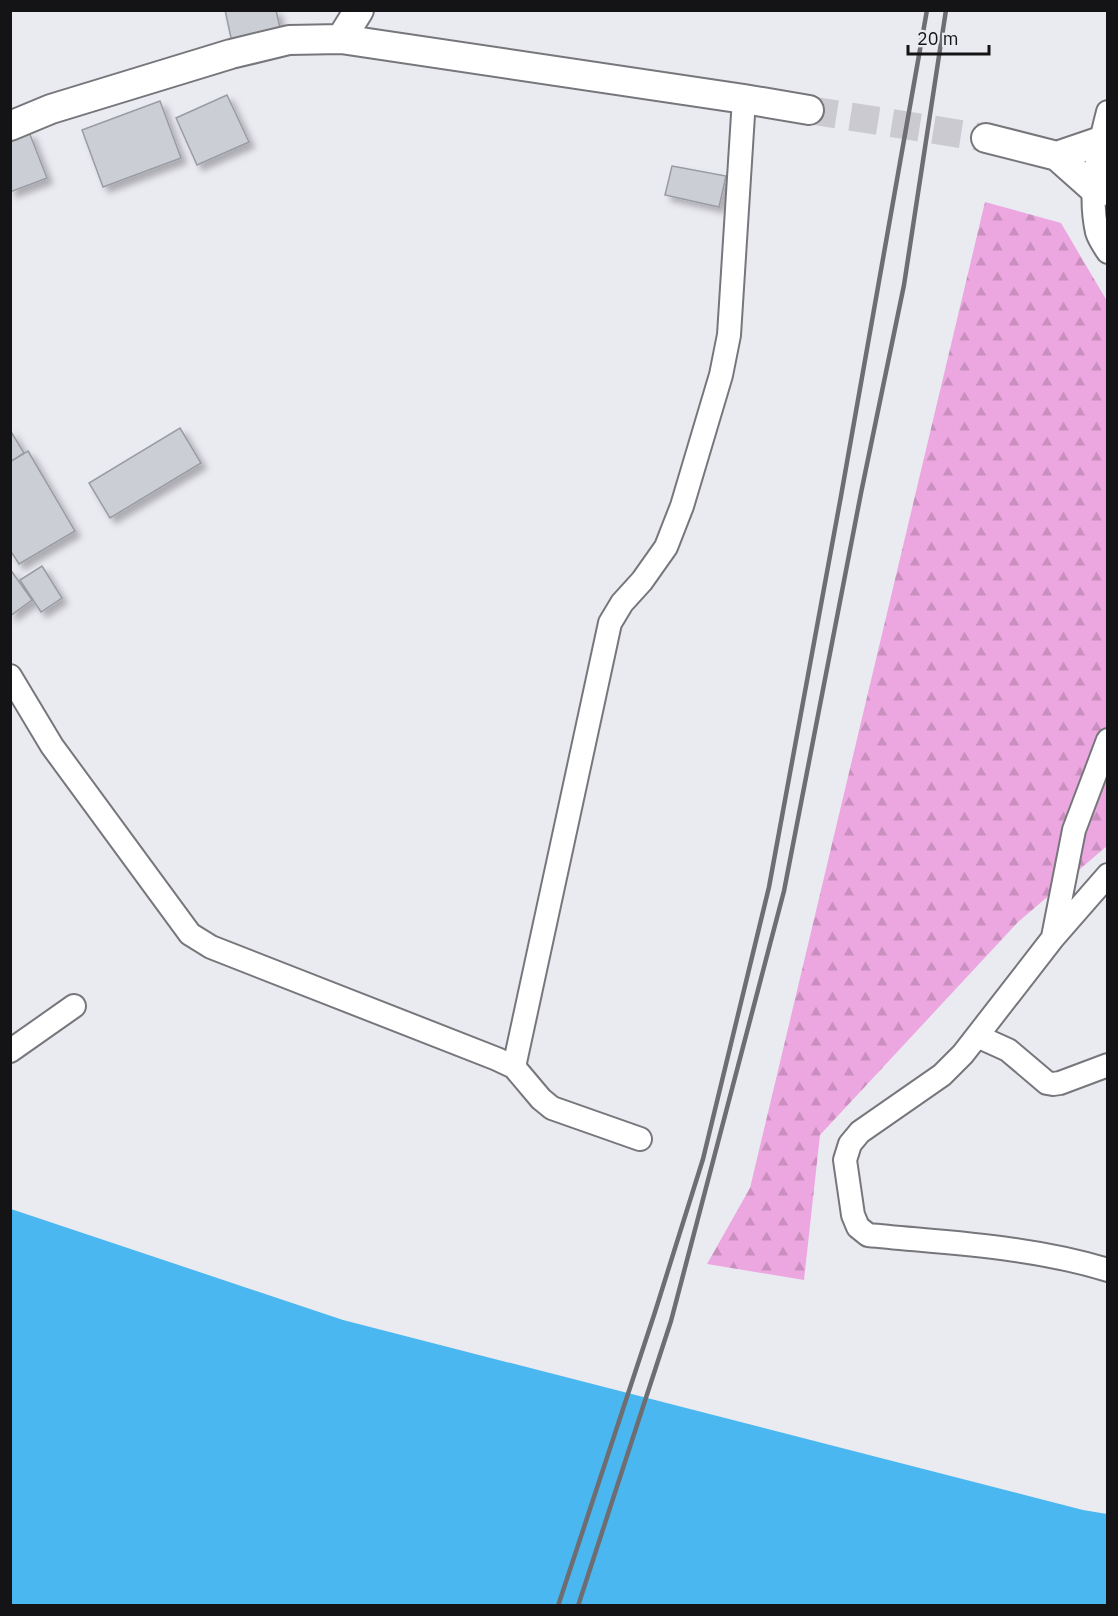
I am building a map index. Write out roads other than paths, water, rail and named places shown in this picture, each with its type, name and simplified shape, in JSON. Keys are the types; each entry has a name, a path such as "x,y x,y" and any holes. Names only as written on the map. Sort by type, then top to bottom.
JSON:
{"street":[{"path":"340,39 359,10"},
{"path":"10,126 51,109 231,54 289,40 340,39 808,110"},
{"path":"514,1067 610,623 622,603 642,581 666,547 682,506 721,375 729,335 744,99"},
{"path":"1107,112 1097,234 1107,252"},
{"path":"986,138 1057,156 1100,189"},
{"path":"1057,156 1104,141"},
{"path":"10,676 52,746 190,934 210,947 486,1054 514,1067 541,1099 552,1108 640,1139"},
{"path":"1053,938 1074,830 1107,740"},
{"path":"1107,875 1053,938 963,1054 942,1075 860,1132 850,1144 845,1160 853,1215 858,1227 868,1235 1009,1249 1088,1264 1107,1270"},
{"path":"10,1051 74,1006"},
{"path":"977,1036 1008,1050 1047,1083 1060,1083 1107,1065"}],"water":[{"path":"11,1209 343,1320 1083,1510 1107,1514 1107,1605 11,1605"}],"tunnel":[{"path":"809,110 986,138"}],"railway":[{"path":"558,1606 703,1159 769,887 927,10"},
{"path":"578,1606 671,1321 784,891 904,285 946,10"}]}
